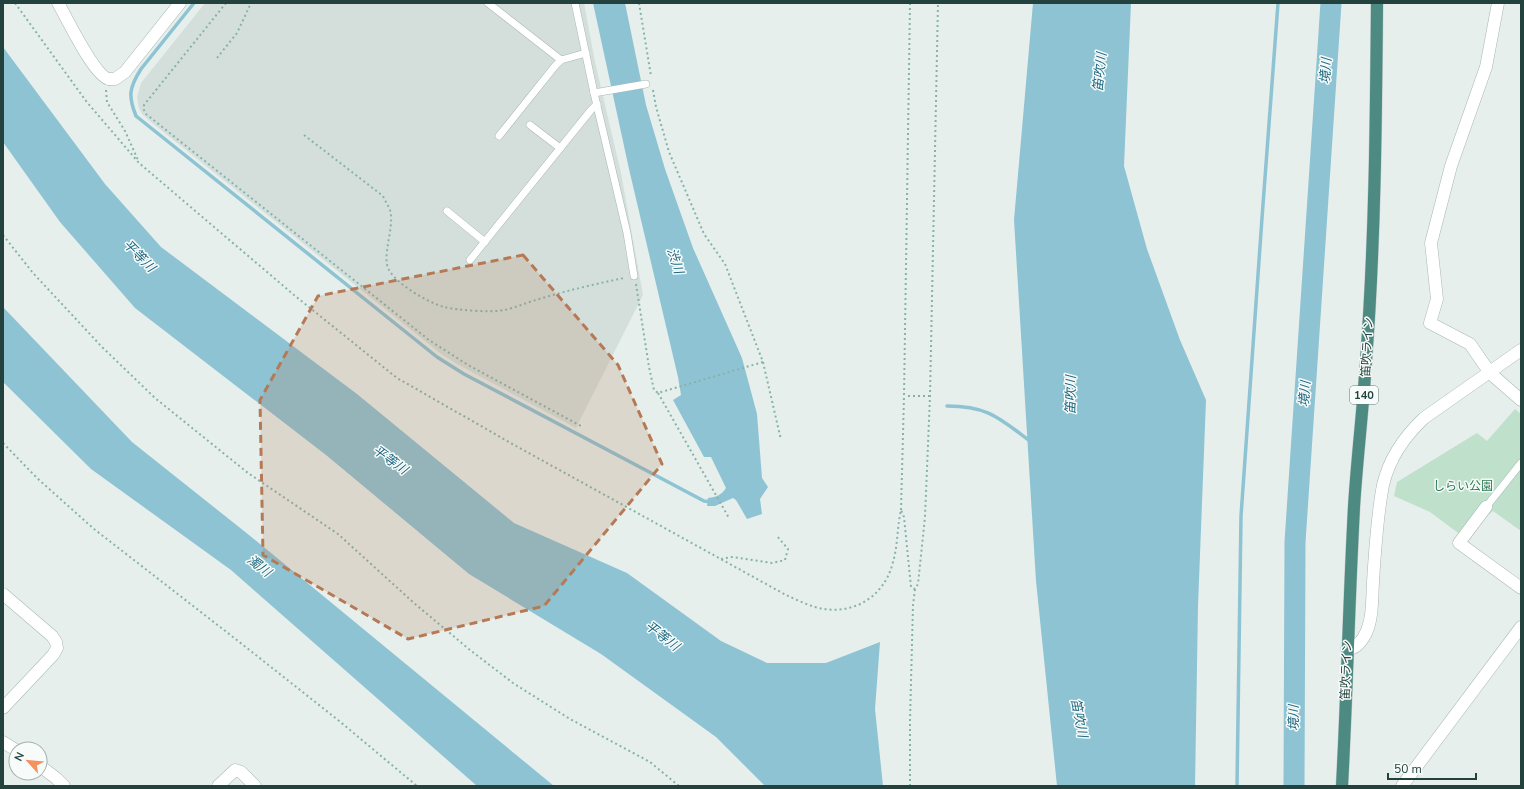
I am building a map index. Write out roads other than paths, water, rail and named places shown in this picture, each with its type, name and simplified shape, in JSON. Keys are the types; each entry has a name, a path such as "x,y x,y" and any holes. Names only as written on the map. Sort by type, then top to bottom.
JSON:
{"highway":[{"name":"笛吹ライン","path":"1342,786 1354,500 1366,361 1373,233 1377,3"}],"street":[{"path":"58,3 93,66 104,78 109,79 115,79 125,72 180,3"},
{"path":"1498,3 1486,67 1451,166 1431,243 1437,299 1430,323 1470,344 1490,373 1521,400"},
{"path":"1347,649 1352,649 1359,644 1366,632 1371,613 1375,553 1384,484 1394,456 1414,427 1424,418 1521,350"},
{"path":"1486,507 1459,543 1521,588"},
{"path":"3,594 52,636 56,642 57,648 53,655 3,708"},
{"path":"1402,786 1521,627"},
{"path":"218,786 235,770 241,772 255,786"},
{"path":"48,772 64,786"}],"lane":[{"path":"488,3 561,60"},
{"path":"575,3 586,53 597,92 597,104 628,233 634,276"},
{"path":"499,136 561,60 586,53"},
{"path":"597,92 649,83"},
{"path":"470,260 597,104"},
{"path":"530,126 560,148"},
{"path":"447,211 485,242"},
{"path":"1486,507 1521,463"}],"water":[{"name":"渋川","path":"593,3 625,3 646,105 665,169 693,248 742,358 757,414 762,478 768,487 760,499 762,514 747,519 736,500 733,498 715,506 707,506 708,498 718,495 726,488 711,457 704,457 673,400 681,395 678,377 629,169"},
{"name":"笛吹川","path":"1033,3 1131,3 1124,166 1147,249 1180,340 1206,400 1198,606 1195,786 1057,786 1036,581 1014,220"},
{"name":"平等川","path":"3,47 105,184 161,247 357,394 514,523 627,573 721,641 767,663 826,663 880,642 875,709 883,786 765,786 716,737 601,654 469,574 326,455 135,308 60,222 3,142"},
{"name":"濁川","path":"3,307 132,442 249,535 554,786 477,786 231,570 91,469 3,382"}],"waterway":[{"path":"194,3 137,76 131,92 132,103 136,116 437,357 464,374 704,501 711,502"},
{"path":"1237,786 1241,516 1278,3"},
{"name":"境川","path":"1294,786 1295,542 1331,3"},
{"path":"947,406 973,408 983,411 1001,420 1030,441"}],"park label":[{"name":"しらい公園","path":"1463,486"}]}
